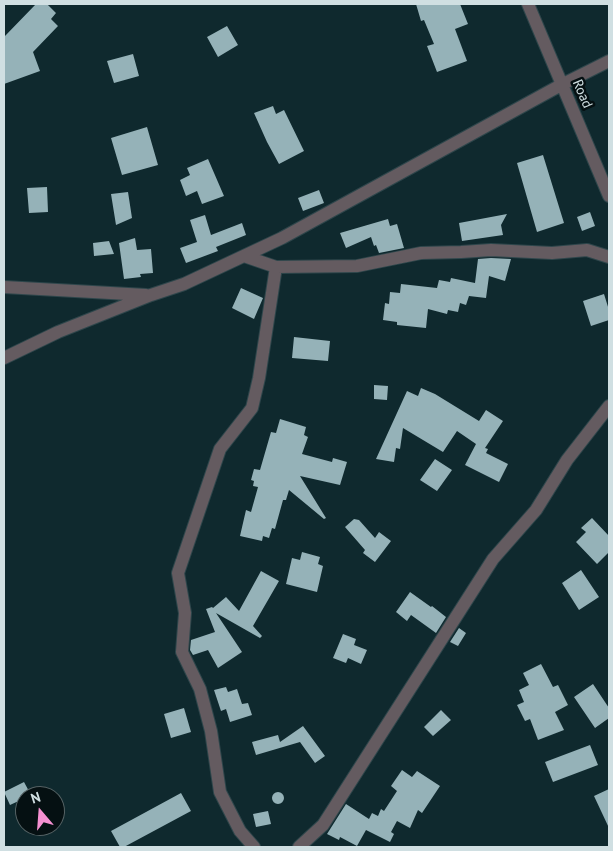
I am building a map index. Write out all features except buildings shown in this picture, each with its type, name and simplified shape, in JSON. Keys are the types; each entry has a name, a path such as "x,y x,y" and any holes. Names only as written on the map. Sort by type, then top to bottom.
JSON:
{"street":[{"name":"Road","path":"528,4 609,196"},
{"path":"4,358 58,332 184,284 282,238 609,61"},
{"path":"244,256 276,267 357,266 420,253 491,250 552,253 587,250 609,257"},
{"path":"254,847 240,831 220,792 211,731 200,689 182,652 185,613 178,573 220,449 252,408 259,378 276,267"},
{"path":"4,287 151,295"},
{"path":"298,847 323,825 493,560 536,510 566,460 609,406"}]}
